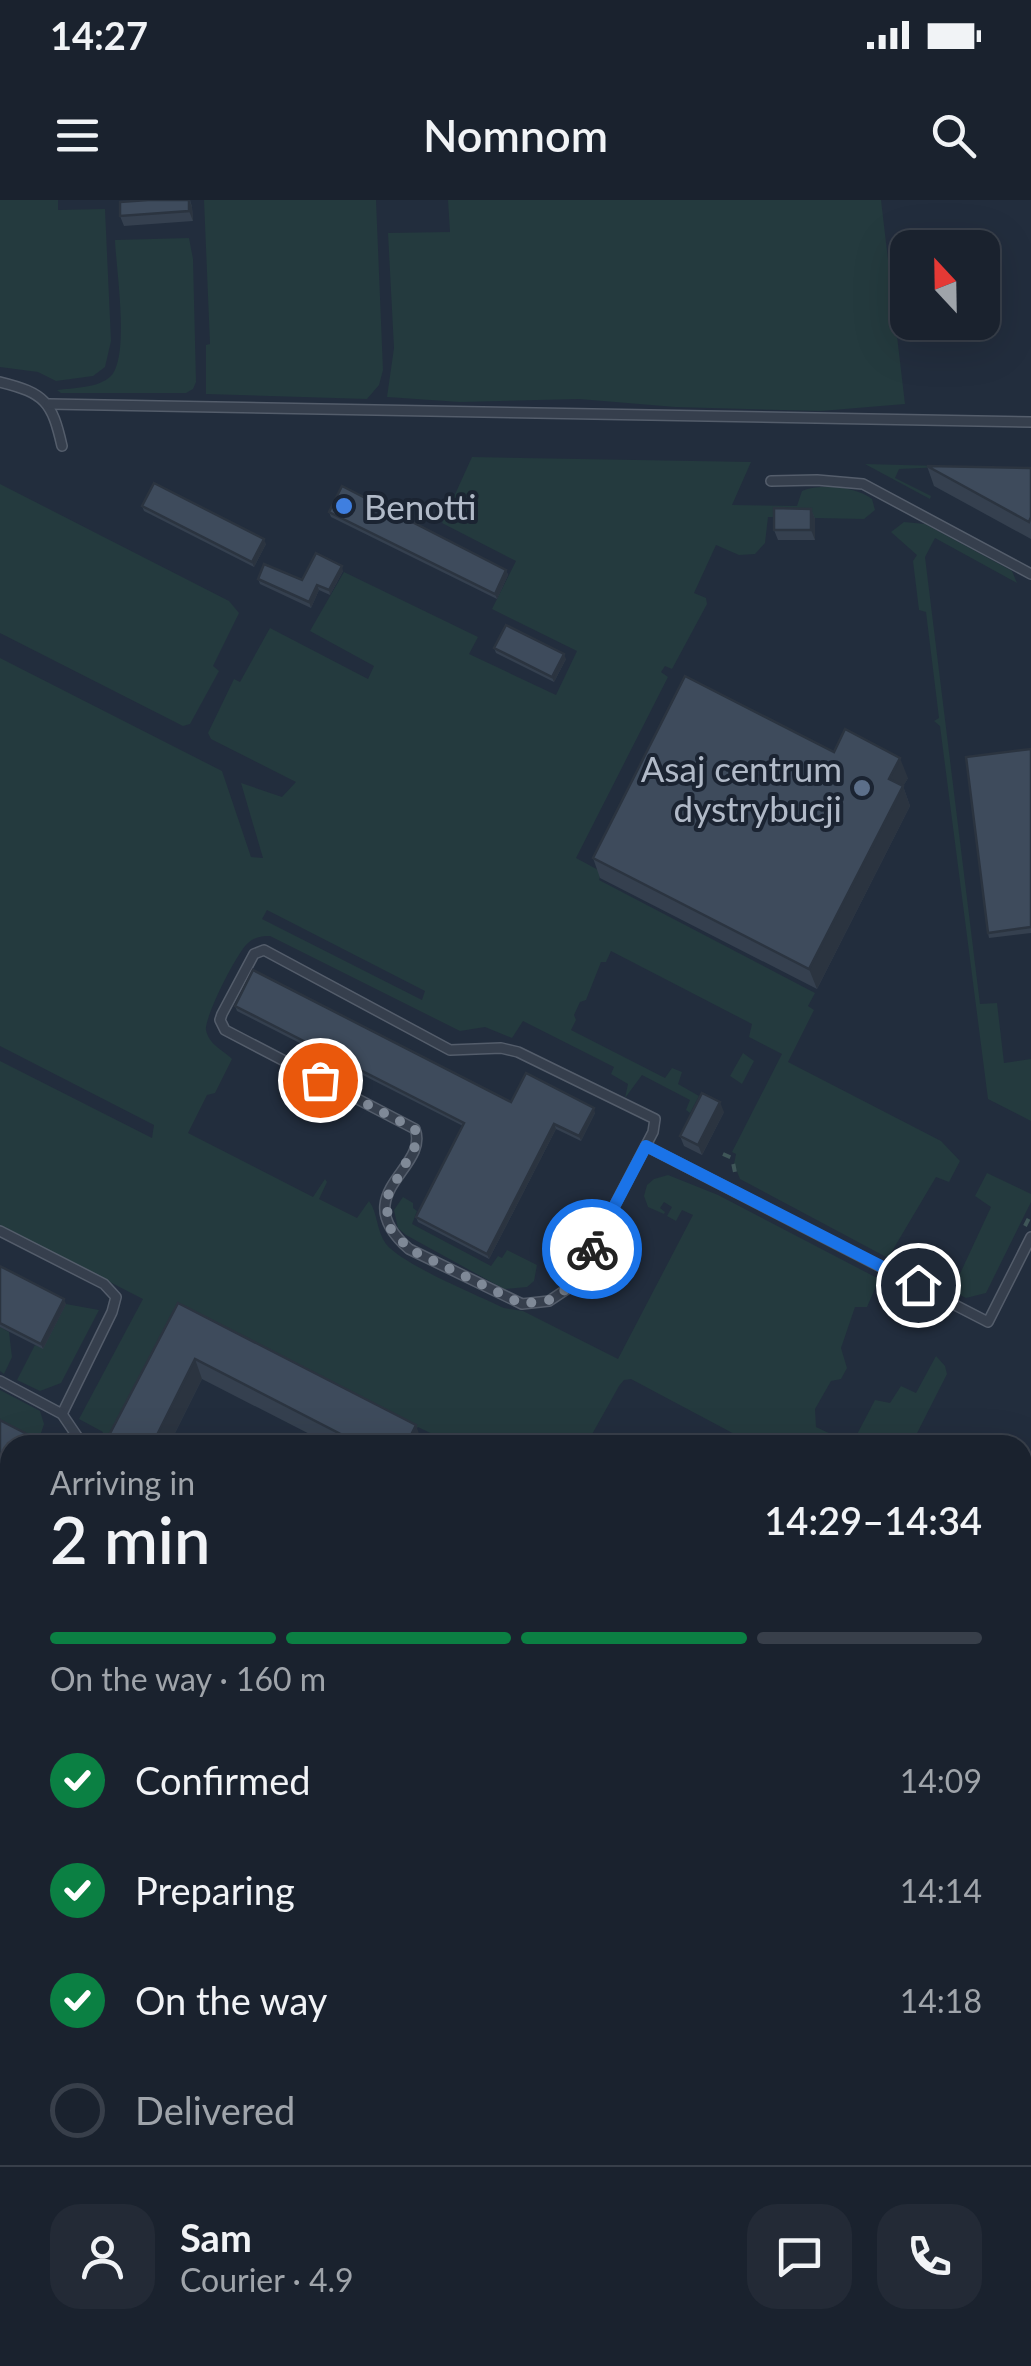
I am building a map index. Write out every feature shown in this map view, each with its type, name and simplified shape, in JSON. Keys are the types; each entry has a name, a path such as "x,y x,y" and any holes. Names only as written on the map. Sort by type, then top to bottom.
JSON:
{"lane":[{"path":"0,382 38,394 50,404 62,446"},
{"path":"50,404 1031,422"},
{"path":"771,482 863,484 1031,574"},
{"path":"270,952 450,1050 501,1048 518,1052 648,1113 655,1119 655,1125 646,1146 573,1285 549,1300 515,1302 409,1249 389,1227 386,1199 417,1143 415,1129 225,1030 220,1020 254,954 270,952"},
{"path":"646,1146 988,1322 1027,1233"},
{"path":"0,1231 104,1284 116,1297 62,1414"},
{"path":"0,1382 62,1414 76,1435"}],"path":[{"path":"723,1154 732,1158 733,1170 744,1186"},
{"path":"1027,1233 1031,1214"}],"green space":[{"path":"0,200 58,200 58,210 105,209 111,341 105,367 93,376 56,381 38,372 0,367"},
{"path":"204,200 376,200 383,370 379,385 367,399 206,394 206,345 210,344"},
{"path":"448,200 881,200 890,276 890,340 897,340 905,404 821,411 675,407 579,399 460,402 387,397 394,348 388,233 450,232"},
{"path":"189,238 193,259 193,389 186,393 57,390 100,383 111,376 117,365 121,331 115,240"},
{"path":"472,457 751,462 732,505 797,506 802,491 819,487 848,489 872,499 875,510 864,519 768,517 765,543 755,554 739,555 716,545 694,593 706,598 707,604 672,669 665,666 661,672 668,677 576,858 602,872 599,880 815,993 808,1006 814,1010 788,1062 941,1141 960,1161 949,1182 936,1177 888,1258 740,1179 734,1164 736,1154 732,1152 782,1054 749,1037 752,1024 611,951 606,962 601,962 586,1000 580,1002 571,1030 665,1078 672,1068 682,1072 678,1084 699,1096 690,1113 686,1110 690,1100 642,1075 625,1098 628,1084 611,1074 614,1067 523,1021 512,1038 485,1027 460,1031 270,936 253,939 243,949 216,1000 206,1030 213,1043 232,1059 215,1093 207,1095 188,1133 313,1197 325,1179 319,1199 357,1218 369,1201 386,1244 408,1261 504,1308 523,1311 618,1359 693,1215 682,1210 676,1221 667,1216 672,1207 664,1202 660,1208 664,1214 648,1207 644,1196 647,1185 668,1175 718,1195 879,1279 867,1307 855,1307 841,1348 847,1368 841,1379 831,1381 815,1409 816,1427 833,1435 736,1435 631,1379 619,1386 592,1435 434,1435 418,1427 413,1435 403,1435 185,1323 127,1435 102,1435 103,1432 79,1419 143,1299 0,1226 0,1061 152,1138 154,1125 0,1046 0,658 222,771 251,857 263,858 241,783 282,797 296,782 211,739 208,733 234,679 240,682 270,628 368,679 374,666 310,631 344,572 478,637 469,654 556,695 577,651 492,609 516,561 442,523","holes":["267,910 425,991 422,1000 262,919"]},
{"path":"865,464 942,467 899,469 895,478 931,496 930,499"},
{"path":"0,484 229,601 239,613 213,666 219,671 190,724 183,726 0,633"},
{"path":"904,522 925,524 1012,571 1017,583 935,538 925,557 980,1004 997,1003 1004,1063 1031,1059 1031,1121 988,1099 940,726 934,721 939,718 926,612 919,610 913,561 917,555 891,532"},
{"path":"743,1053 754,1061 742,1084 730,1076"},
{"path":"987,1173 1031,1194 1031,1202 986,1293 966,1298 952,1291 991,1207 975,1196"},
{"path":"403,1197 417,1211 412,1224 491,1266 507,1250 537,1265 534,1281 527,1287 504,1289 406,1235 398,1228 394,1210"},
{"path":"66,1304 99,1310 61,1383 40,1391 17,1380 35,1345 43,1348"},
{"path":"0,1327 9,1332 12,1357 4,1374 0,1371"},
{"path":"936,1356 947,1374 916,1435 857,1435 875,1400 890,1403 901,1386 916,1393"},
{"path":"0,1390 40,1411 44,1424 40,1435 0,1432"}],"building":[{"path":"189,200 189,211 120,216 120,202"},
{"path":"927,466 1031,468 1029,522"},
{"path":"154,483 264,539 252,562 142,506"},
{"path":"342,486 506,570 495,594 329,512"},
{"path":"774,508 811,509 811,530 774,530"},
{"path":"316,553 342,566 329,590 317,585 309,602 258,579 264,564 302,580"},
{"path":"506,625 564,654 552,677 494,648"},
{"path":"685,676 834,752 845,729 900,758 889,779 903,786 809,969 593,858"},
{"path":"1031,749 1031,927 988,933 966,757"},
{"path":"253,970 511,1102 526,1073 594,1108 579,1136 554,1124 487,1254 416,1217 464,1123 235,1006"},
{"path":"702,1093 720,1102 698,1145 680,1136"},
{"path":"0,1266 64,1299 41,1344 0,1323"},
{"path":"178,1303 416,1425 411,1435 343,1435 195,1359 157,1435 109,1435"},
{"path":"0,1420 29,1435 0,1435"}],"way so far":[{"path":"320,1080 415,1129 417,1143 384,1208 389,1227 409,1249 522,1304 562,1294 573,1285 592,1249"}],"place":[{"name":"Benotti","path":"344,506"},
{"name":"Asaj centrum dystrybucji","path":"862,788"}],"route":[{"path":"592,1249 646,1146 918,1285"}]}
